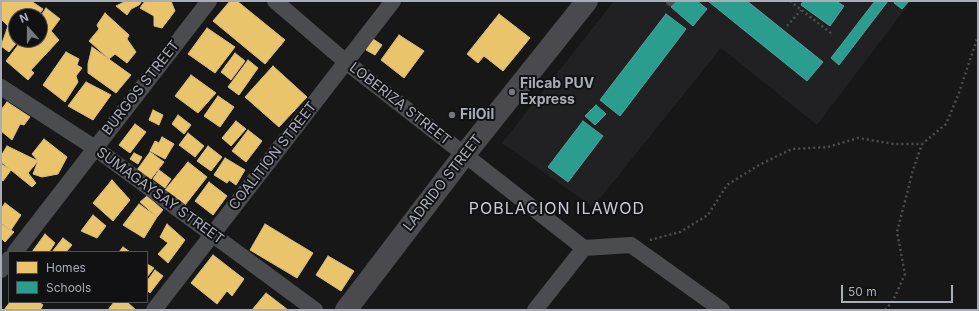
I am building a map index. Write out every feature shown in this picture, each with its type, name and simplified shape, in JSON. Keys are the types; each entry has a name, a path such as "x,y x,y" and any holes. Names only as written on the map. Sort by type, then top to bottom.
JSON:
{"main road":[{"name":"LADRIDO STREET","path":"346,310 464,154 587,1"}],"street":[{"name":"BURGOS STREET","path":"16,251 209,1"},
{"name":"LOBERIZA STREET","path":"275,1 346,62 584,248"},
{"name":"COALITION STREET","path":"154,310 393,1"},
{"name":"SUMAGAYSAY STREET","path":"1,87 95,148 314,310"},
{"path":"535,310 584,248 631,245 722,310"},
{"path":"1,270 8,260"}],"path":[{"path":"790,1 832,34"},
{"path":"787,26 801,10"},
{"path":"885,310 893,301 905,274 897,232 913,170 922,144 946,124 960,93 978,36"},
{"path":"631,245 680,232 708,215 727,185 759,165 792,149 828,147 858,138 894,144 922,144"}],"shaded area":[{"path":"614,1 911,1 817,125 721,48 593,207 502,143"}],"building: Homes":[{"path":"3,1 31,1 42,8 8,8 8,26 1,19 1,3"},
{"path":"123,1 142,1 139,5 131,9 127,15 116,6 124,2"},
{"path":"145,1 171,1 175,11 162,28 154,26 154,16 140,8"},
{"path":"230,1 237,1 285,40 265,64 213,21"},
{"path":"48,10 60,19 51,31 59,40 31,70 34,73 28,80 6,61 16,48 48,48"},
{"path":"105,13 129,35 127,39 136,52 127,63 115,54 109,59 89,41 99,29 97,25"},
{"path":"499,14 530,38 503,71 484,56 478,63 467,54"},
{"path":"8,26 8,48 12,48 9,52 1,46"},
{"path":"207,28 235,47 215,73 188,54"},
{"path":"399,35 424,51 404,78 381,60"},
{"path":"373,39 382,45 375,55 366,50"},
{"path":"92,47 131,75 116,93 88,73 88,64"},
{"path":"66,52 79,59 77,65 82,68 76,76 78,82 65,102 43,85"},
{"path":"235,53 245,61 231,80 221,72"},
{"path":"248,60 258,68 239,95 228,87"},
{"path":"273,66 307,97 279,127 245,97"},
{"path":"191,75 216,93 198,113 175,96"},
{"path":"86,82 111,95 93,120 68,106"},
{"path":"218,96 234,107 220,127 204,116"},
{"path":"7,102 30,117 24,125 20,124 12,140 1,131 1,110"},
{"path":"153,110 163,115 159,125 149,120"},
{"path":"178,115 191,125 184,134 172,124"},
{"path":"236,121 246,129 231,146 222,138"},
{"path":"135,124 146,132 130,153 119,145"},
{"path":"248,130 262,141 246,162 232,151"},
{"path":"188,133 204,146 195,157 179,145"},
{"path":"162,137 174,144 165,159 150,151 155,141 159,143"},
{"path":"44,139 67,157 58,174 42,177 33,174 38,161 32,154"},
{"path":"7,146 38,161 28,173 36,183 32,187 1,162 1,156"},
{"path":"208,146 222,157 211,171 197,161"},
{"path":"150,152 164,162 151,179 137,170"},
{"path":"134,153 142,157 138,164 130,159"},
{"path":"225,158 245,170 236,185 229,180 227,183 214,175"},
{"path":"188,162 207,177 185,205 165,190"},
{"path":"1,164 11,170 3,181 1,180"},
{"path":"159,170 171,179 165,188 153,179"},
{"path":"112,180 130,200 113,221 93,203"},
{"path":"209,182 227,196 213,215 195,201"},
{"path":"147,196 163,210 157,217 140,202"},
{"path":"5,203 21,215 11,230 1,223 1,209"},
{"path":"139,204 157,217 144,238 123,225"},
{"path":"93,215 106,226 97,238 81,231"},
{"path":"1,224 14,232 5,242 1,238"},
{"path":"167,224 185,240 168,263 158,254 168,243 160,237"},
{"path":"265,224 313,253 297,278 250,250"},
{"path":"45,234 55,243 50,251 33,251"},
{"path":"63,238 72,245 67,251 53,251"},
{"path":"123,247 129,251 120,251"},
{"path":"213,255 244,279 232,296 227,291 217,304 191,283"},
{"path":"328,256 354,271 341,291 316,275"},
{"path":"148,265 154,268 148,276"},
{"path":"155,270 163,276 150,293 148,291 148,280"},
{"path":"266,293 288,310 252,310"},
{"path":"9,303 40,303 43,305 40,310 4,310"},
{"path":"113,303 128,303 136,310 108,310"}],"building: Schools":[{"path":"675,1 697,1 707,9 693,26 671,7"},
{"path":"708,1 747,1 823,62 807,81"},
{"path":"803,1 836,1 844,6 830,26 801,5"},
{"path":"875,1 888,1 839,65 831,58"},
{"path":"895,1 909,1 902,9 894,3"},
{"path":"666,14 686,29 620,116 600,100"},
{"path":"596,105 606,114 595,125 585,116"},
{"path":"583,121 603,136 568,182 548,167"}],"place":[{"name":"Filcab PUV Express","path":"512,92"},
{"name":"FilOil","path":"452,115"}],"district":[{"name":"POBLACION ILAWOD","path":"557,209"}]}
